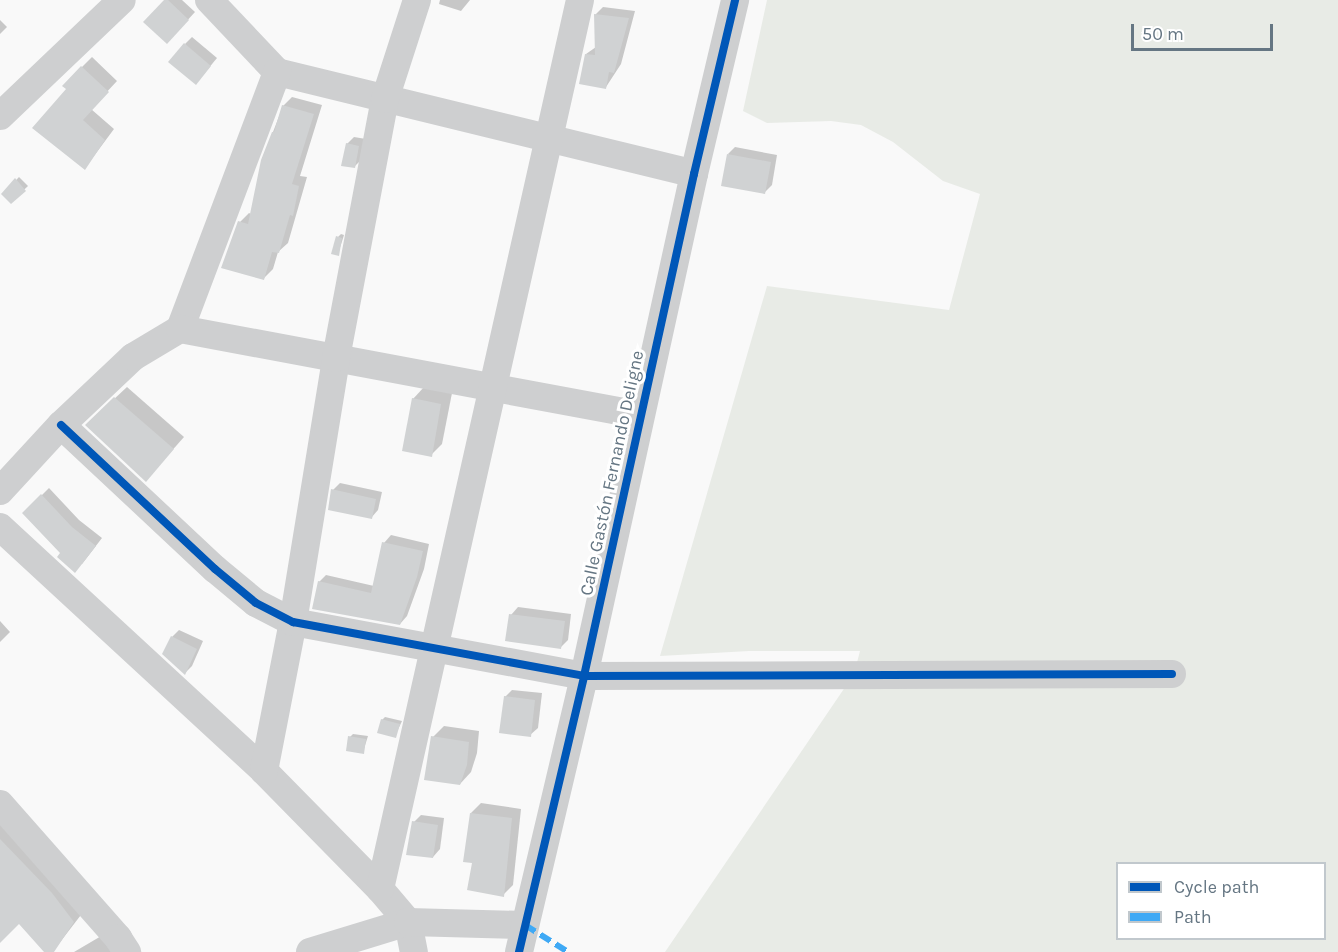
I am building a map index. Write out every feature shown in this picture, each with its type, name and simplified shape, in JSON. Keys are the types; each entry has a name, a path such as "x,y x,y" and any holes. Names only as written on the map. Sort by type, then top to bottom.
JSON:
{"street":[{"path":"0,116 122,0"},
{"path":"209,0 277,72 694,174"},
{"path":"264,771 293,622 336,358 385,99 417,0"},
{"path":"380,889 580,0"},
{"name":"Calle Gastón Fernando Deligne","path":"522,939 584,676 640,415 735,0"},
{"path":"0,491 61,425 133,357 180,329 277,72"},
{"path":"180,329 640,415"},
{"path":"61,425 215,569 255,603 293,622 584,676 1172,674"},
{"path":"0,526 264,771 380,889 408,922 414,952"},
{"path":"0,804 118,938 127,952"},
{"path":"310,952 408,922 522,939"}],"shaded area":[{"path":"767,0 1338,0 1338,952 665,952 854,674 860,651 749,651 660,656 767,286 949,310 980,194 943,181 893,142 861,125 831,121 767,123 743,111"}],"building":[{"path":"164,0 168,0 189,20 167,44 143,22"},
{"path":"594,14 629,18 614,73 609,72 606,89 579,84 585,54 595,55"},
{"path":"184,43 211,66 196,85 168,62"},
{"path":"81,66 109,92 83,120 105,140 85,170 32,128 66,89 62,86"},
{"path":"282,105 314,114 292,184 299,186 293,216 290,215 279,253 272,252 264,280 221,268 238,221 248,224 261,160 272,132 274,132"},
{"path":"346,143 359,146 355,168 341,166"},
{"path":"727,154 771,162 765,194 721,186"},
{"path":"15,178 26,191 11,204 1,194"},
{"path":"336,236 342,238 339,256 331,254"},
{"path":"114,397 174,449 146,482 85,425"},
{"path":"412,398 441,404 432,457 402,451"},
{"path":"331,489 376,499 372,519 328,510"},
{"path":"41,494 72,527 96,546 75,573 57,557 60,553 22,513"},
{"path":"382,542 423,551 417,577 400,625 312,609 318,581 371,593"},
{"path":"509,614 565,621 561,649 505,641"},
{"path":"171,636 197,649 185,675 162,654"},
{"path":"504,696 535,700 531,737 499,733"},
{"path":"381,719 400,724 396,738 377,733"},
{"path":"348,736 366,739 364,754 346,751"},
{"path":"431,736 469,742 467,765 460,785 424,780"},
{"path":"470,813 512,818 504,897 467,890 472,863 463,862"},
{"path":"412,821 438,825 433,858 406,855"},
{"path":"0,839 52,893 74,922 54,952 44,952 19,924 0,943"}],"marked path":[{"path":"525,925 568,952"}],"cycle path":[{"path":"519,952 584,676 694,174 735,0"},
{"path":"61,425 215,569 256,603 293,622 584,676 1172,674"}]}
